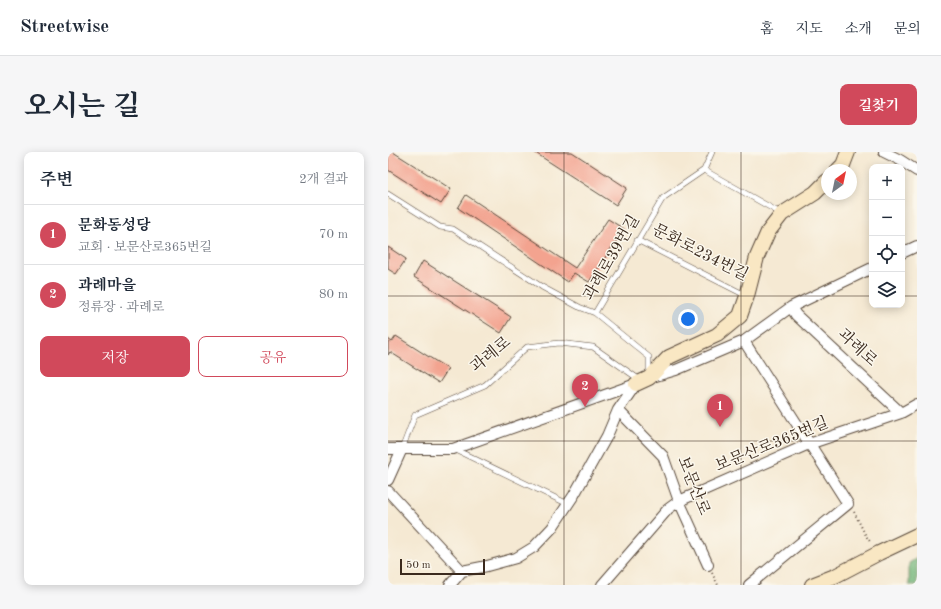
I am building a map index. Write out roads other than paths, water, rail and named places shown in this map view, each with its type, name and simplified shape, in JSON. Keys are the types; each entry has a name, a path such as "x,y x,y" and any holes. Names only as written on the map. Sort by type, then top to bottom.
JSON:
{"main road":[{"path":"843,164 848,152"},
{"name":"문화로234번길","path":"643,381 669,357 717,335 740,316 748,296 757,257 768,232 782,214 815,193 821,187"},
{"path":"812,585 836,576 917,536"}],"street":[{"path":"884,152 917,171"},
{"path":"905,252 917,246"},
{"path":"388,449 453,449 676,370 744,341 791,307 869,269"},
{"name":"과례로","path":"791,307 796,315 901,413"},
{"path":"744,341 851,507 748,585"},
{"path":"450,585 462,571 516,558 534,547 552,528 608,436 618,410 643,381"},
{"name":"보문산로365번길","path":"602,585 668,508 679,501 809,444 901,413 917,404"},
{"name":"보문산로","path":"618,410 663,456 679,501 709,568"},
{"path":"388,480 402,449"},
{"path":"388,491 462,571"}],"lane":[{"path":"712,152 704,170 782,214"},
{"name":"과례로39번길","path":"643,381 649,357 595,313 663,198 704,170"},
{"path":"388,194 440,227 453,230 542,287 579,307 595,313"},
{"name":"문화로234번길","path":"637,240 748,296"},
{"name":"과례로","path":"402,449 415,415 486,384 527,348 559,343 593,347 643,381"},
{"path":"453,449 568,504"}],"place":[{"name":"과례마을","path":"585,407"},
{"name":"문화동성당","path":"720,427"}]}
